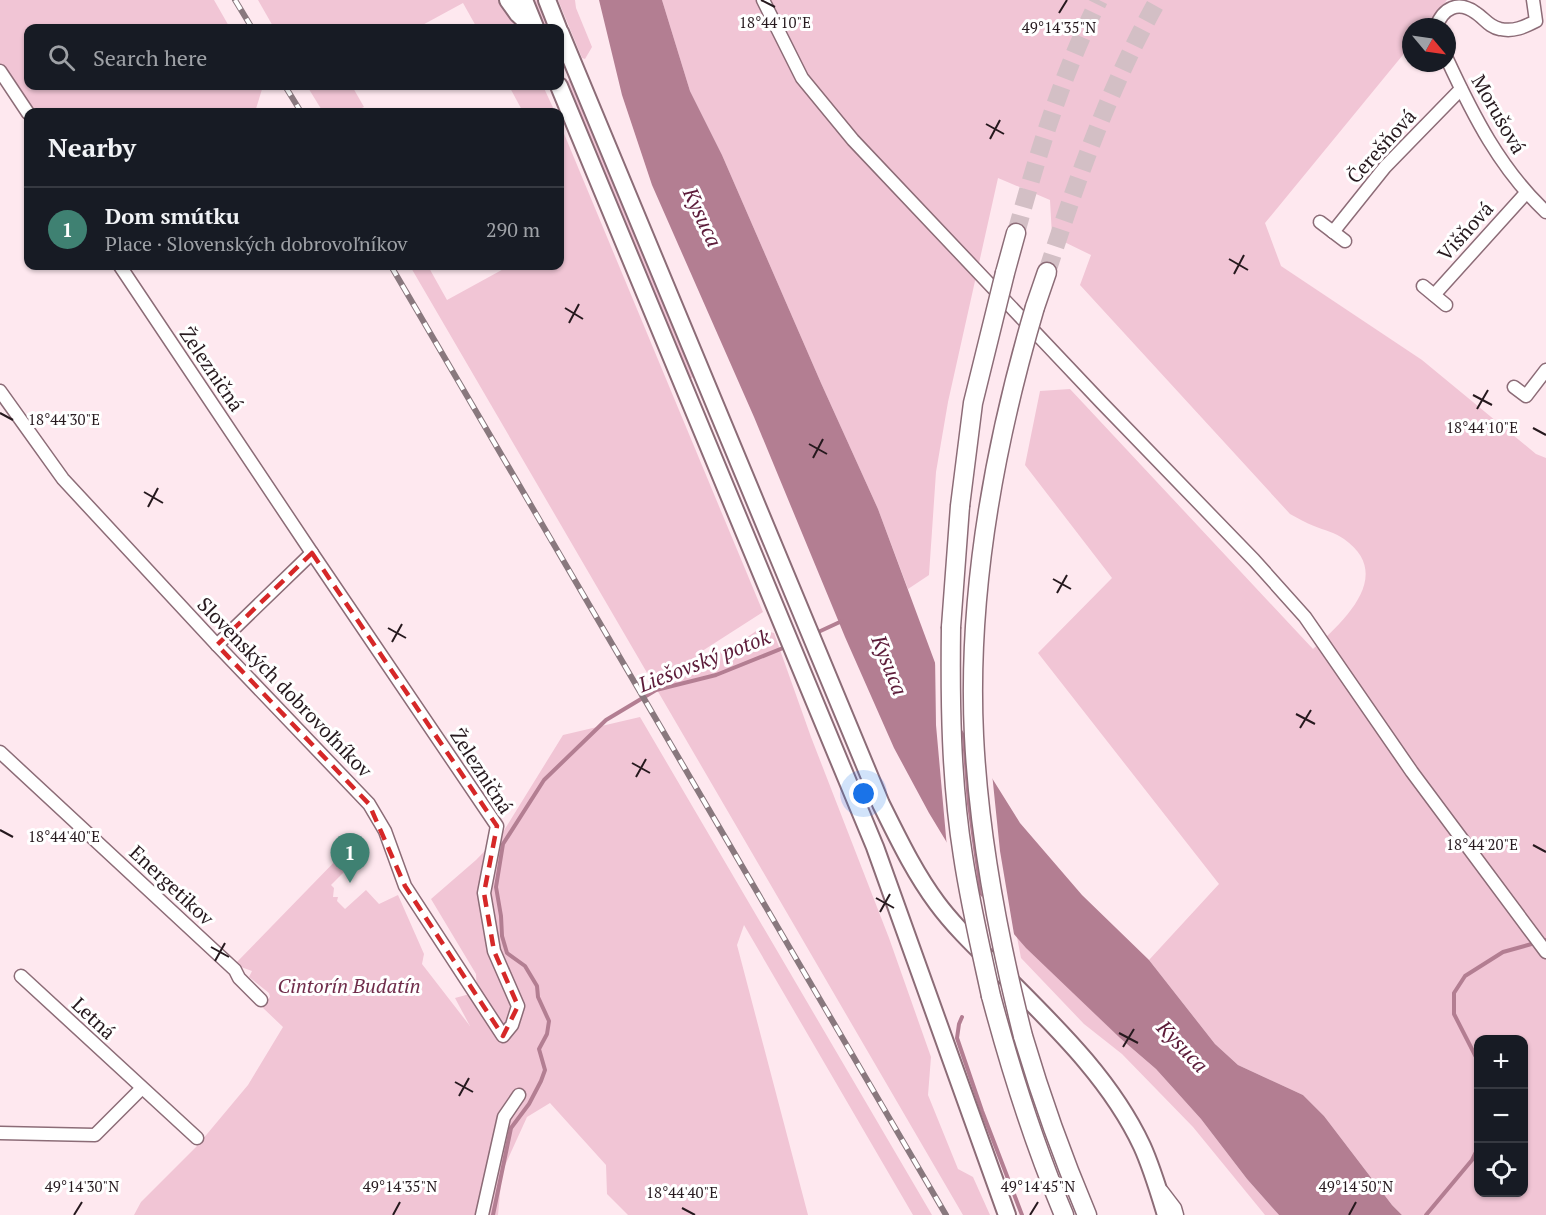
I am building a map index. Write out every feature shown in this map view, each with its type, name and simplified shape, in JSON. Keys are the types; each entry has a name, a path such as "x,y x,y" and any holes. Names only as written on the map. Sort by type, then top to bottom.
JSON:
{"highway":[{"path":"1016,233 974,403 963,478 952,590 951,658 955,782 963,855 991,996 1009,1065 1047,1176 1064,1215"},
{"path":"1047,272 1009,401 991,492 982,557 974,670 974,736 985,855 997,927 1023,1036 1041,1098 1065,1165 1087,1215"}],"main road":[{"path":"508,0 518,14 529,24"},
{"path":"524,0 533,24"},
{"path":"547,0 556,24"},
{"path":"564,43 880,804 909,861 937,904 960,931 1067,1039 1095,1072 1134,1131 1157,1185 1166,1215"},
{"path":"561,90 875,847 1006,1215"}],"street":[{"path":"763,0 802,78 853,140 1254,560 1305,617 1412,772 1545,951"},
{"path":"1440,18 1443,12 1452,7 1464,6 1498,29 1519,30 1536,21 1533,0"},
{"path":"0,71 25,108"},
{"name":"Morušová","path":"1453,72 1493,149 1526,193 1546,212"},
{"name":"Čerešňová","path":"1333,232 1385,168 1461,89"},
{"name":"Višňová","path":"1434,295 1526,193"},
{"path":"1320,222 1345,241"},
{"name":"Železničná","path":"123,270 497,826 484,893 494,951 518,1005 512,1025 503,1036"},
{"path":"1423,286 1446,305"},
{"path":"1514,387 1526,396 1546,370"},
{"name":"Slovenských dobrovoľníkov","path":"0,392 63,478 217,645 369,804 385,831 405,886 503,1036"},
{"path":"217,645 312,553"},
{"name":"Energetikov","path":"0,752 235,970 239,978 261,1000"},
{"name":"Letná","path":"21,976 141,1089 197,1138"},
{"path":"0,1133 95,1136 141,1089"},
{"path":"483,1215 504,1117 519,1095"},
{"path":"1157,1185 1175,1208 1177,1215"}],"highlighted area":[{"path":"312,553 497,826 484,893 494,951 518,1006 503,1036 405,886 369,804 217,645"}],"green space":[{"path":"0,0 214,0 228,24 24,24 24,90 262,90 256,108 29,108 0,63"},
{"path":"258,0 500,0 517,24 475,24 463,3 424,24 272,24"},
{"path":"531,0 538,0 548,24 541,24"},
{"path":"558,0 575,0 592,47 585,59 582,58"},
{"path":"662,0 1447,0 1432,18 1402,18 1402,56 1265,223 1281,266 1422,360 1536,454 1546,458 1546,1215 1402,1215 1324,1116 1303,1095 1238,1065 1215,1044 1149,960 1219,884 1038,653 1112,578 1025,465 1040,391 1070,389 1313,649 1338,625 1359,597 1365,582 1365,567 1359,553 1334,533 1290,514 1080,285 1091,255 1052,236 1050,200 998,178 948,402 936,472 929,575 908,589 878,509 722,155 690,91"},
{"path":"568,80 571,81 694,377 689,379 566,83"},
{"path":"309,90 354,90 364,107 362,108 321,108"},
{"path":"511,90 545,90 553,108 521,108"},
{"path":"564,134 763,612 696,655 721,651 759,629 774,633 811,737 889,938 931,1057 928,1095 958,1169 973,1177 990,1215 963,1215 412,270 430,270 447,300 502,270 564,270"},
{"name":"Cintorín Budatín","path":"640,717 932,1215 913,1215 744,925 737,945 808,1215 628,1215 607,1194 606,1165 550,1103 527,1117 502,1172 498,1215 134,1215 141,1202 197,1146 248,1085 283,1027 261,1006 270,997 269,993 249,977 252,971 236,963 343,853 353,863 331,885 334,888 333,897 338,897 337,901 345,909 366,890 379,904 398,895 424,954 422,964 470,1026 455,998 477,992 476,974 431,899 476,860 503,832 563,735"},
{"path":"1017,937 1120,1038 1156,1069 1201,1119 1247,1179 1279,1215 1265,1215 1193,1127 1122,1054 1084,1024 1021,958"}],"water":[{"name":"Kysuca","path":"599,0 662,0 690,91 722,155 878,509 957,722 1020,823 1082,895 1149,960 1215,1044 1238,1065 1303,1095 1324,1116 1402,1215 1279,1215 1247,1179 1201,1119 1156,1069 1120,1038 1026,948 975,889 929,813 894,748 845,637 754,417 652,185 622,95"}],"pier":[{"path":"935,655 961,723 967,804 980,899 972,890 947,848 936,725"},
{"path":"965,730 992,773 1000,851 1015,940 983,902 970,807"}],"waterway":[{"name":"Liešovský potok","path":"814,634 842,621"},
{"name":"Liešovský potok","path":"493,1215 511,1128 529,1104 545,1070 539,1049 547,1034 549,1021 538,997 537,986 525,966 507,953 502,936 496,887 503,844 544,780 606,720 656,690 716,675 788,646"},
{"path":"1474,1053 1454,1014 1454,993 1465,976 1503,952 1546,940"},
{"path":"962,1017 957,1038 1022,1215"},
{"path":"1426,1215 1474,1156"}],"tunnel":[{"path":"1016,233 1052,114 1099,0"},
{"path":"1047,272 1096,133 1125,65 1158,0"}],"railway":[{"path":"235,0 250,24"},
{"path":"287,90 299,108"},
{"path":"393,270 946,1215"}],"place":[{"name":"Dom smútku","path":"350,883"}]}
